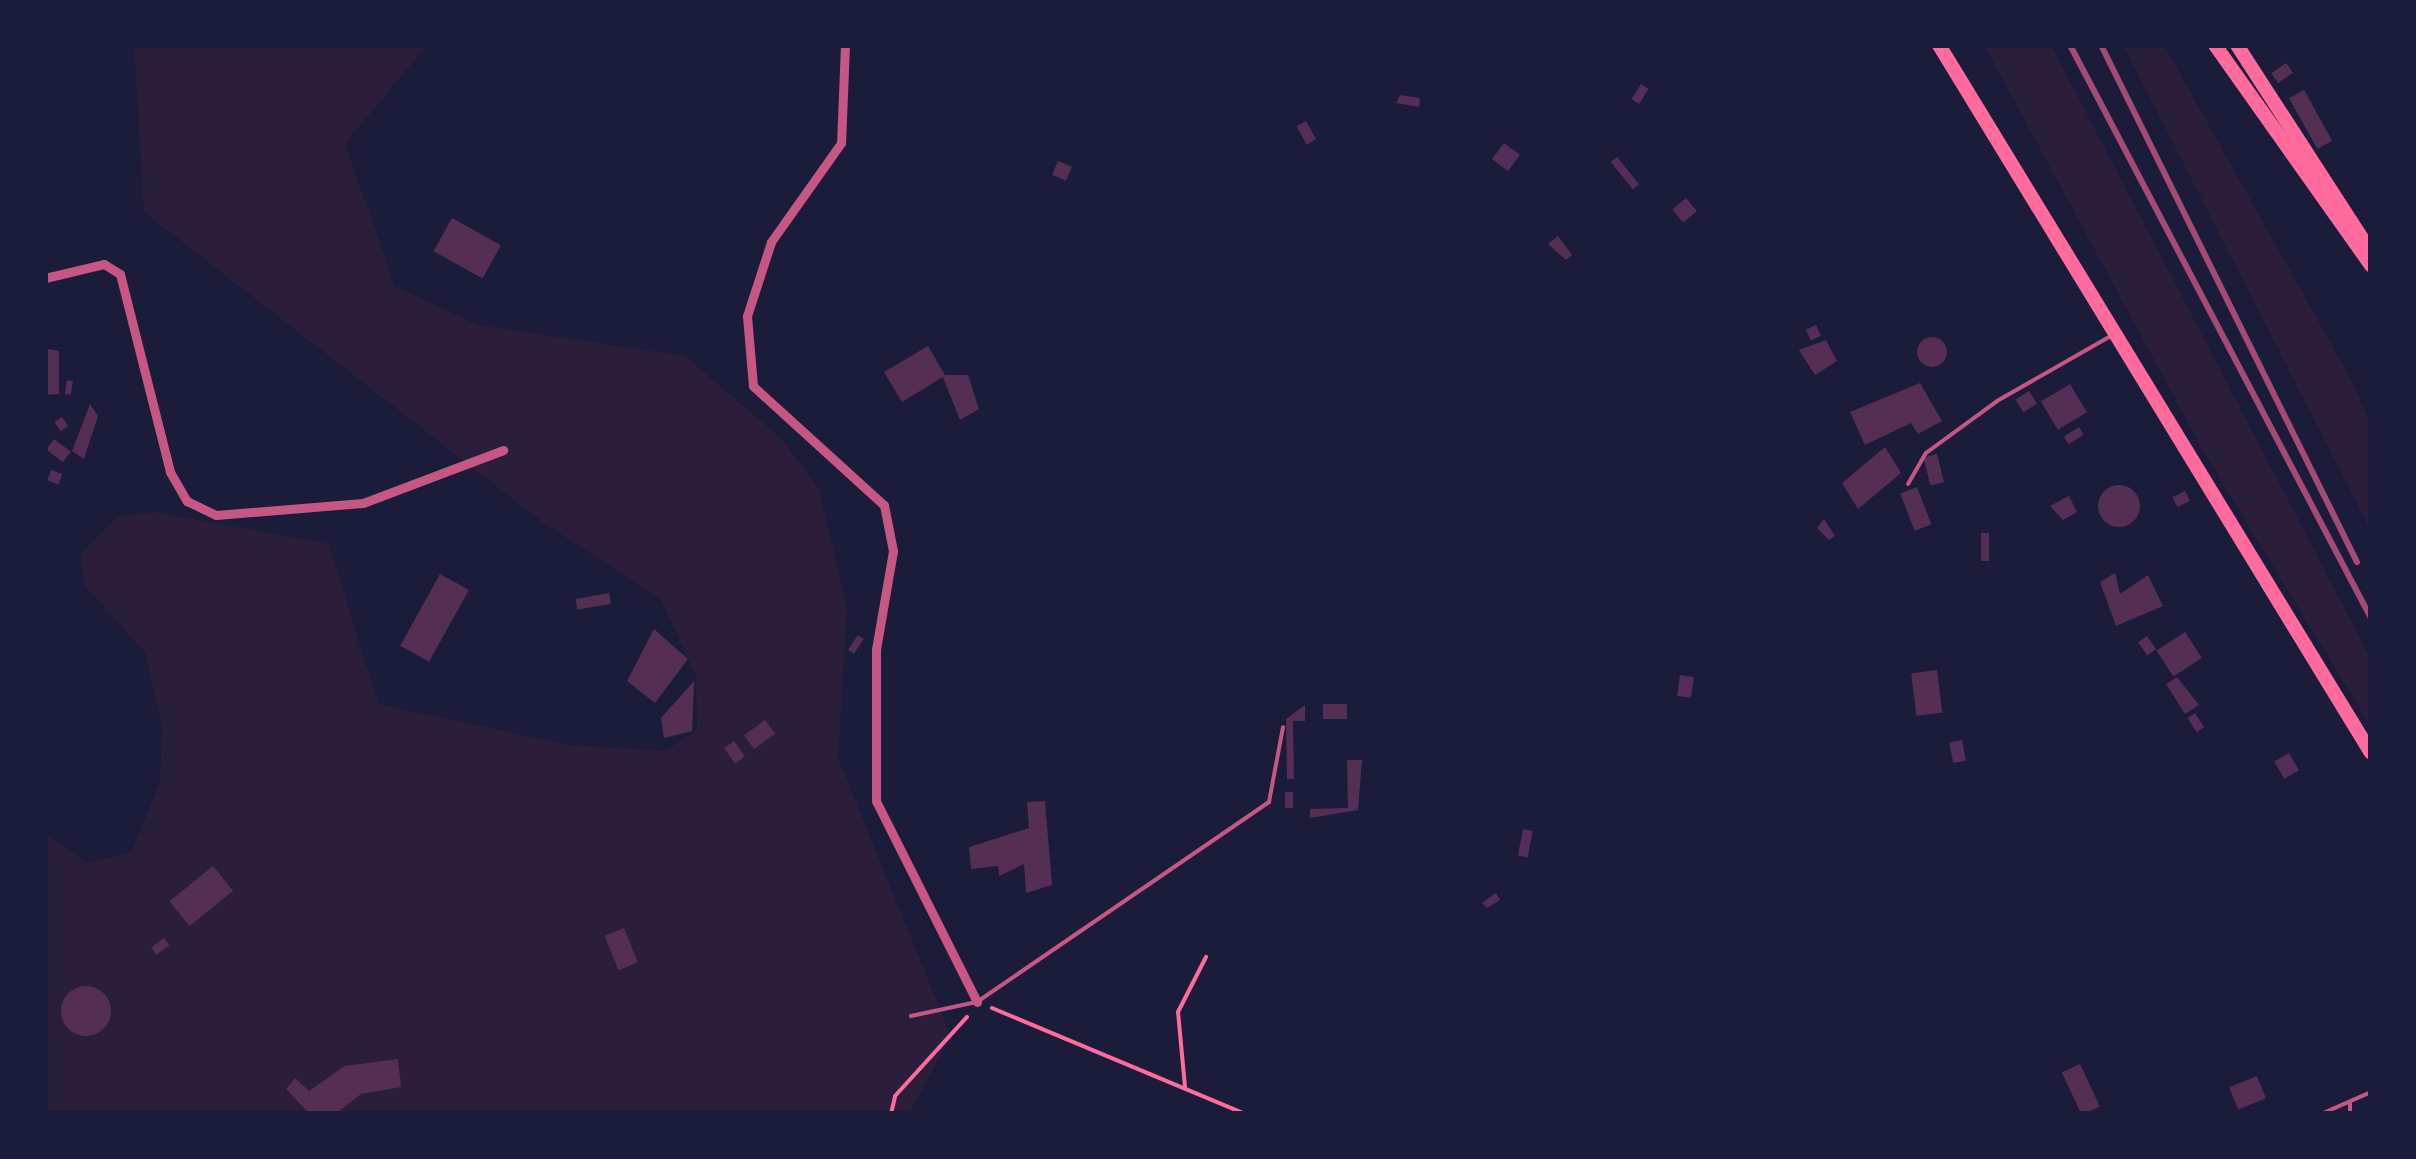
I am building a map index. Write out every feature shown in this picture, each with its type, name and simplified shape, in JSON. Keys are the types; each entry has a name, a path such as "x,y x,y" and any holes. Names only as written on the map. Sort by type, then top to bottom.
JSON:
{"main road":[{"path":"1939,45 2371,753"},
{"path":"2215,45 2371,265"},
{"path":"2238,45 2371,252"}],"street":[{"path":"845,45 840,144 771,242 747,316 752,386 884,505 893,551 876,649 876,801 978,1002"},
{"path":"45,278 104,264 120,274 170,472 187,501 216,515 363,503 503,450"}],"lane":[{"path":"1908,484 1926,453 1997,401 2115,334"},
{"path":"911,1016 978,1002 1270,802 1283,727"},
{"path":"2321,1114 2371,1092"},
{"path":"2350,1102 2350,1114"}],"path":[{"path":"1185,1087 1178,1012 1206,957"},
{"path":"892,1114 895,1096 978,1002 1246,1114"}],"shaded area":[{"path":"134,45 427,45 345,144 395,286 478,325 685,356 781,438 819,489 847,608 838,758 951,1036 909,1114 45,1114 45,833 87,863 131,853 160,782 162,726 145,652 85,586 80,555 118,516 154,512 329,544 378,704 569,745 665,751 697,730 696,677 662,601 541,521 144,212"},
{"path":"1984,45 2051,45 2371,659 2371,727 2205,454"},
{"path":"2123,45 2164,45 2352,381 2371,425 2371,531"}],"building":[{"path":"2286,63 2293,73 2278,83 2271,73"},
{"path":"1641,84 1649,89 1639,104 1631,99"},
{"path":"2304,90 2332,141 2317,149 2289,98"},
{"path":"1400,95 1420,98 1419,107 1396,103"},
{"path":"1306,121 1316,139 1307,145 1296,126"},
{"path":"1504,143 1520,155 1508,171 1492,159"},
{"path":"1617,157 1639,184 1633,189 1611,162"},
{"path":"1058,161 1072,167 1066,181 1052,175"},
{"path":"1686,198 1697,211 1683,223 1672,210"},
{"path":"452,218 501,245 483,278 434,251"},
{"path":"1558,236 1572,255 1566,260 1548,244"},
{"path":"1816,325 1821,336 1811,340 1806,329"},
{"path":"1932,337 1943,341 1947,352 1943,363 1932,367 1921,363 1917,352 1921,341"},
{"path":"1826,340 1837,361 1815,375 1799,350"},
{"path":"928,346 945,375 968,375 979,409 960,420 943,377 902,402 884,372"},
{"path":"48,349 59,351 59,394 45,395"},
{"path":"67,380 73,381 71,395 65,394"},
{"path":"1920,383 1942,421 1918,434 1911,423 1865,445 1850,412"},
{"path":"2070,384 2087,412 2058,430 2041,402"},
{"path":"2029,391 2037,404 2023,412 2015,399"},
{"path":"90,404 98,416 84,459 72,451"},
{"path":"62,417 68,426 61,431 55,422"},
{"path":"2079,427 2084,435 2069,444 2064,437"},
{"path":"54,439 71,452 63,462 46,449"},
{"path":"1885,447 1901,473 1858,509 1842,483"},
{"path":"1937,454 1944,482 1930,486 1923,457"},
{"path":"51,470 62,474 59,484 47,480"},
{"path":"2119,485 2134,491 2140,506 2134,521 2119,527 2104,521 2098,506 2104,491"},
{"path":"1917,487 1931,524 1915,531 1900,493"},
{"path":"2185,491 2190,501 2178,507 2173,497"},
{"path":"2069,496 2077,512 2063,520 2050,506"},
{"path":"1824,519 1835,536 1829,540 1817,528"},
{"path":"1981,533 1989,533 1989,561 1981,561"},
{"path":"2115,573 2120,594 2148,575 2163,606 2116,626 2100,582"},
{"path":"440,574 469,590 429,662 400,646"},
{"path":"609,593 611,604 577,610 576,599"},
{"path":"654,629 688,659 655,703 627,681"},
{"path":"2185,632 2202,658 2173,677 2156,651"},
{"path":"858,635 864,639 854,654 848,650"},
{"path":"2147,636 2156,649 2147,655 2138,642"},
{"path":"1937,670 1942,713 1916,716 1911,673"},
{"path":"1680,675 1694,677 1691,698 1677,696"},
{"path":"2177,677 2199,705 2185,714 2166,684"},
{"path":"694,681 692,731 664,738 661,718"},
{"path":"1323,704 1347,704 1347,719 1323,719"},
{"path":"1305,705 1305,721 1293,721 1294,779 1287,779 1286,719"},
{"path":"2195,713 2204,727 2197,732 2187,718"},
{"path":"765,720 775,734 754,749 744,735"},
{"path":"1962,740 1966,761 1953,763 1949,742"},
{"path":"734,741 745,757 735,763 724,748"},
{"path":"2289,753 2299,770 2284,779 2274,762"},
{"path":"1347,760 1362,760 1358,810 1310,818 1310,809 1348,808"},
{"path":"1285,792 1293,792 1293,808 1285,808"},
{"path":"1045,801 1052,885 1026,893 1024,864 999,876 998,866 971,869 969,847 1029,828 1027,802"},
{"path":"1523,829 1533,831 1528,857 1518,856"},
{"path":"213,866 233,891 190,926 169,901"},
{"path":"1496,893 1500,900 1487,908 1482,903"},
{"path":"624,928 638,962 618,970 605,936"},
{"path":"164,938 169,945 156,955 151,947"},
{"path":"86,986 104,993 111,1011 104,1029 86,1036 68,1029 61,1011 68,993"},
{"path":"398,1059 401,1087 361,1094 335,1114 310,1114 286,1089 295,1078 309,1091 345,1066"},
{"path":"2080,1064 2100,1107 2081,1114 2062,1072"},
{"path":"2257,1076 2266,1098 2238,1109 2229,1087"}],"railway":[{"path":"2070,45 2371,618"},
{"path":"2101,45 2357,562"}]}
